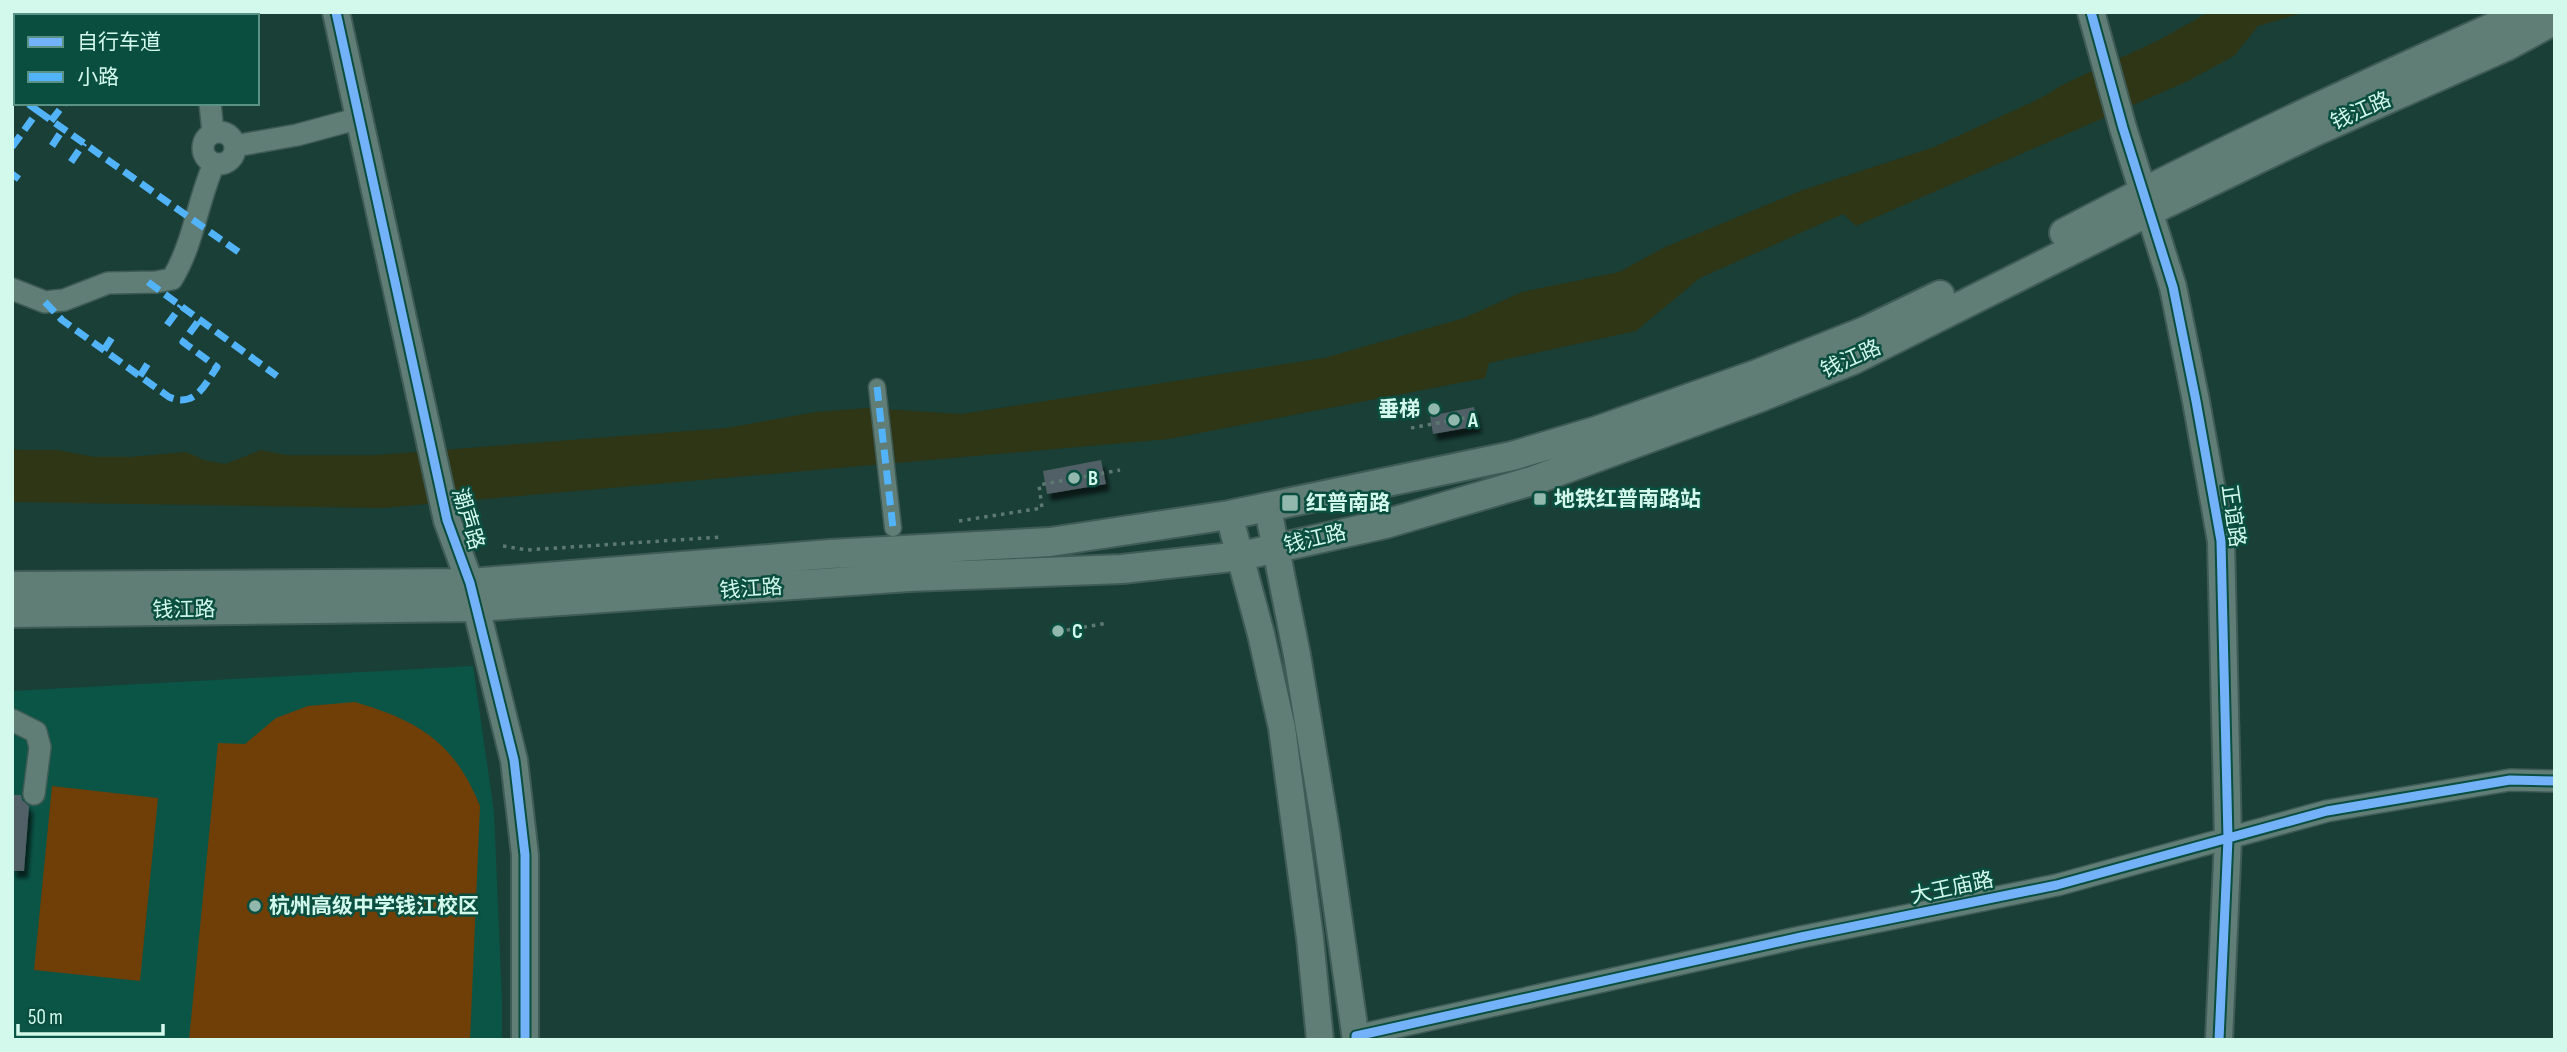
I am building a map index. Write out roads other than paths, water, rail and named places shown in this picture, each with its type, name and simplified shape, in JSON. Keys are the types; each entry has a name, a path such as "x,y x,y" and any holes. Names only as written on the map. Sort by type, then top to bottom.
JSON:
{"main road":[{"name":"钱江路","path":"12,613 1122,569 1241,556 1385,524 1522,484 1761,397 1853,360 2360,86 2527,12"},
{"name":"钱江路","path":"12,586 473,595 830,554 1050,542 1268,509 1511,456 1596,431 1757,374 1865,331 1998,267 2507,46 2555,20"}],"street":[{"name":"潮声路","path":"336,12 447,520 473,595 513,760 525,855 525,1040"},
{"name":"正谊路","path":"2091,12 2145,202 2173,287 2221,541 2228,839 2219,1040"},
{"path":"210,105 213,133"},
{"path":"235,146 319,130 360,118"},
{"path":"213,133 228,134 234,140 235,146 231,160 214,164 207,159 202,144 213,133"},
{"path":"12,289 45,302 64,300 108,283 172,279 185,258 201,195 214,164"},
{"path":"877,387 893,528"},
{"path":"1268,509 1308,723 1356,1038"},
{"path":"1229,515 1282,728 1310,938 1320,1039 1306,1040"},
{"path":"12,720 36,732 40,747 34,793"},
{"name":"大王庙路","path":"1356,1038 1801,937 2057,885 2327,811 2510,780 2555,781"}],"place":[{"name":"垂梯","path":"1434,409"},
{"name":"A","path":"1454,420"},
{"name":"B","path":"1074,478"},
{"name":"地铁红普南路站","path":"1540,499"},
{"name":"红普南路","path":"1290,503"},
{"name":"C","path":"1058,631"},
{"name":"杭州高级中学钱江校区","path":"255,906"}]}
